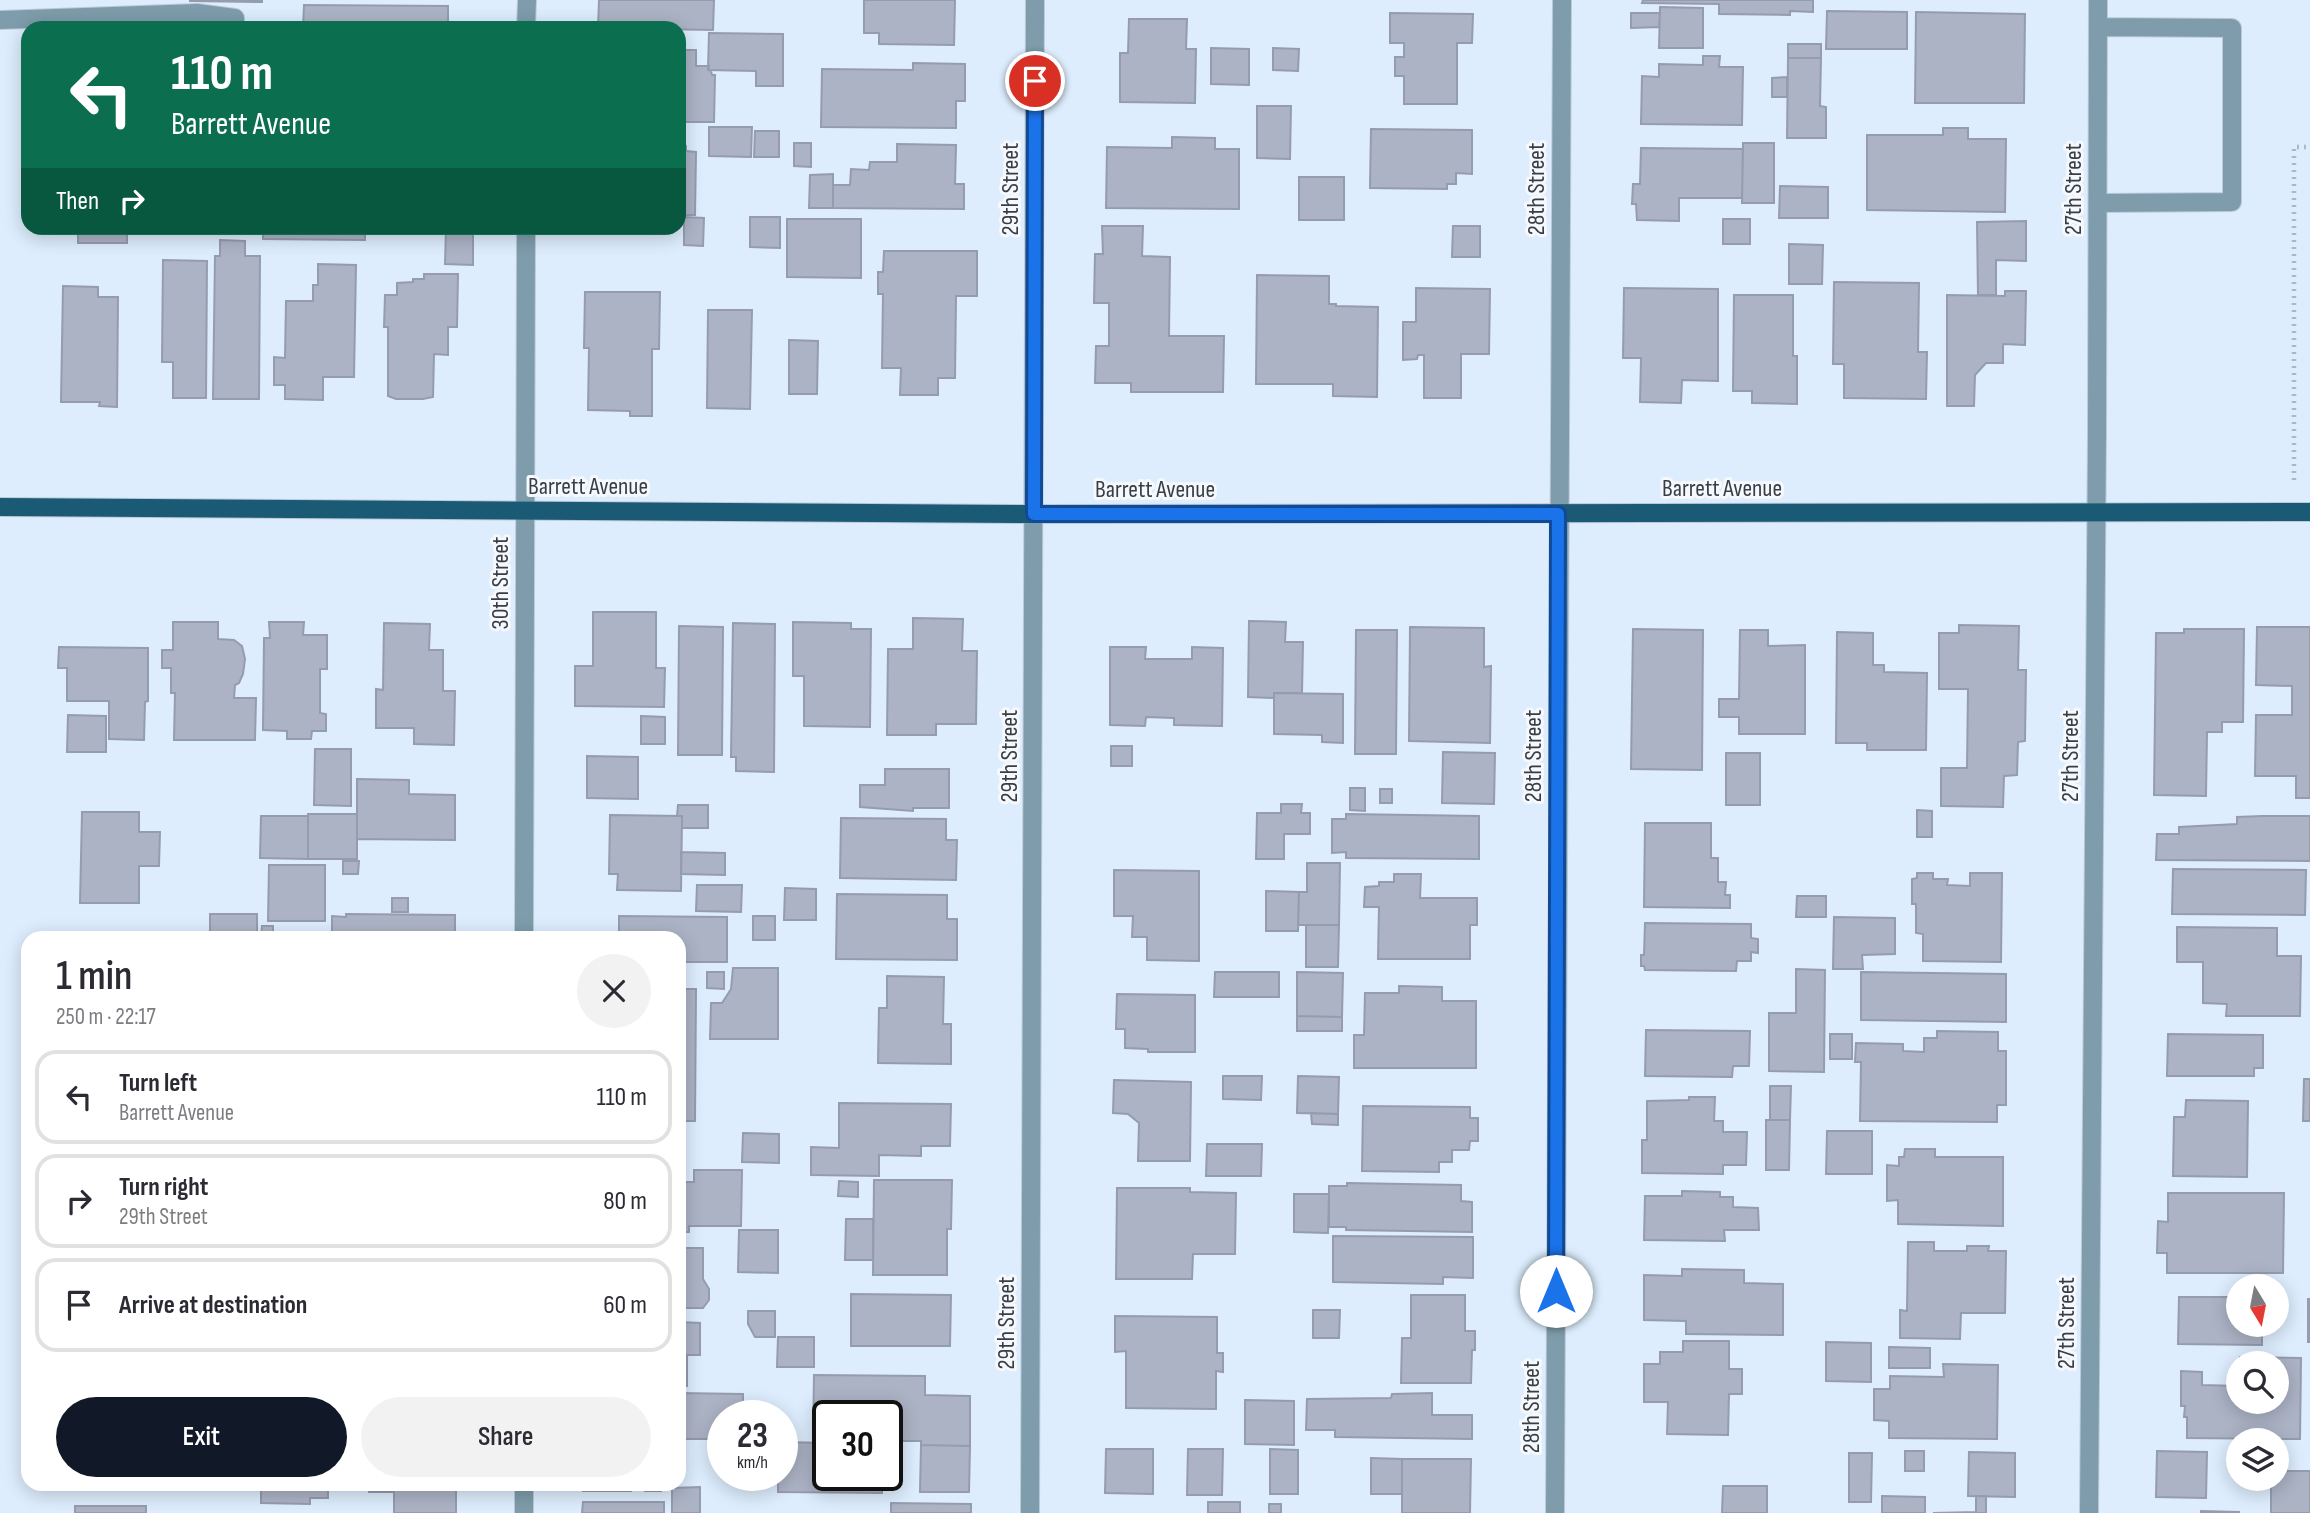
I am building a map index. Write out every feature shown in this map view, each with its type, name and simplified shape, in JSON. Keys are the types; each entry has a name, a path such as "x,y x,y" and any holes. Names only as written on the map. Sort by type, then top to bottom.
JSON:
{"main road":[{"name":"Barrett Avenue","path":"0,508 1034,514 2302,512"}],"street":[{"path":"526,21 527,0"},
{"name":"29th Street","path":"1030,1513 1035,0"},
{"name":"28th Street","path":"1555,1513 1562,0"},
{"name":"27th Street","path":"2089,1513 2098,0"},
{"path":"0,20 197,13 235,18 235,21"},
{"path":"2098,27 2232,28 2232,202 2098,203"},
{"name":"30th Street","path":"524,931 526,235"},
{"path":"524,1491 524,1513"}],"path":[{"path":"2302,512 2294,147 2310,147"}],"building":[{"path":"262,0 262,2 190,1"},
{"path":"599,0 714,0 713,30 686,30 686,21 598,21"},
{"path":"864,0 955,0 954,45 879,44 879,33 864,33"},
{"path":"1643,0 1813,0 1813,12 1790,11 1790,15 1719,14 1719,4 1642,3"},
{"path":"304,5 448,6 448,21 303,21"},
{"path":"1660,7 1703,8 1703,48 1659,48"},
{"path":"1827,11 1907,12 1907,49 1826,49"},
{"path":"1916,12 2025,14 2024,103 1915,103"},
{"path":"1390,13 1473,14 1472,43 1457,43 1457,104 1404,104 1404,76 1395,76 1395,57 1404,57 1404,43 1390,43"},
{"path":"1631,13 1660,13 1659,27 1631,28"},
{"path":"1129,19 1187,19 1186,49 1196,49 1195,103 1120,102 1120,53 1128,53"},
{"path":"709,33 783,34 783,86 756,86 756,71 708,70"},
{"path":"1788,44 1821,44 1821,58 1788,58"},
{"path":"1211,48 1249,49 1249,85 1211,84"},
{"path":"1273,48 1299,49 1298,71 1273,70"},
{"path":"686,50 696,50 696,66 709,66 708,70 715,75 714,122 686,122"},
{"path":"1703,56 1720,56 1719,67 1743,67 1742,125 1641,124 1642,76 1659,77 1659,64 1703,65"},
{"path":"1788,58 1821,58 1820,106 1826,107 1826,138 1787,138"},
{"path":"913,63 965,64 965,101 956,101 956,128 821,127 822,69 913,70"},
{"path":"1787,77 1787,97 1772,97 1772,78"},
{"path":"1257,106 1291,106 1290,159 1257,158"},
{"path":"709,127 752,127 751,157 709,156"},
{"path":"1943,128 1968,128 1968,139 2006,139 2005,212 1867,210 1867,135 1943,135"},
{"path":"1371,129 1472,130 1472,174 1456,173 1456,184 1447,184 1447,189 1370,188"},
{"path":"755,131 779,131 779,157 754,157"},
{"path":"1172,137 1215,138 1215,149 1239,149 1239,209 1106,208 1107,147 1172,148"},
{"path":"794,143 811,143 811,167 794,166"},
{"path":"1743,143 1774,143 1774,203 1742,203"},
{"path":"897,144 956,145 955,184 964,184 964,209 833,208 833,185 850,185 851,169 869,170 870,162 897,162"},
{"path":"1641,148 1743,149 1742,198 1679,198 1679,221 1637,220 1636,204 1632,204 1633,184 1640,184"},
{"path":"686,151 696,152 695,215 686,215"},
{"path":"833,174 833,208 809,208 810,175"},
{"path":"1299,177 1344,177 1344,220 1299,220"},
{"path":"1780,186 1828,187 1828,218 1779,218"},
{"path":"686,217 704,218 703,246 684,245"},
{"path":"750,217 780,217 780,248 750,247"},
{"path":"787,219 861,219 861,278 787,277"},
{"path":"1723,219 1750,219 1750,244 1723,244"},
{"path":"2026,221 2026,261 1996,260 1996,295 1978,295 1977,222"},
{"path":"1102,226 1143,226 1142,256 1170,257 1169,336 1224,336 1223,392 1131,392 1131,383 1095,383 1096,346 1109,346 1109,303 1094,303 1095,254 1103,254"},
{"path":"1453,226 1480,226 1480,257 1452,257"},
{"path":"78,235 127,235 127,243 78,243"},
{"path":"263,235 365,235 365,240 263,239"},
{"path":"446,235 473,235 473,265 445,264"},
{"path":"220,240 245,241 245,256 260,256 259,399 213,399 215,256 220,256"},
{"path":"1789,244 1823,245 1822,284 1789,284"},
{"path":"884,251 977,251 977,296 956,296 955,378 938,378 938,395 900,395 901,368 882,368 883,294 878,294 878,272 883,272"},
{"path":"163,260 207,261 206,398 173,398 173,362 162,362"},
{"path":"318,264 356,265 354,377 323,377 323,400 285,399 285,385 274,385 274,357 285,358 286,301 313,301 313,285 318,285"},
{"path":"424,274 458,274 457,327 448,327 448,355 434,354 433,397 396,399 388,396 385,295 397,295 397,283 424,279"},
{"path":"1257,275 1329,276 1329,304 1378,307 1377,397 1333,396 1333,384 1256,384"},
{"path":"1834,282 1919,283 1918,352 1927,352 1926,399 1844,398 1844,364 1833,364"},
{"path":"63,286 98,287 98,297 118,297 117,407 99,406 100,402 61,402"},
{"path":"1416,288 1490,289 1489,354 1461,354 1461,398 1424,398 1424,355 1418,355 1417,359 1403,360 1403,322 1416,322"},
{"path":"1624,288 1718,289 1718,381 1682,380 1681,403 1640,402 1641,358 1623,358"},
{"path":"2005,291 2026,291 2025,345 2003,344 2003,363 1986,363 1975,375 1974,406 1947,406 1947,295 2005,296"},
{"path":"585,292 660,292 659,349 652,349 652,416 630,416 630,411 588,410 589,348 584,348"},
{"path":"1734,295 1793,295 1793,356 1797,356 1797,404 1752,403 1752,391 1733,391"},
{"path":"708,310 752,310 750,409 707,408"},
{"path":"789,340 818,341 817,394 789,394"},
{"path":"593,612 656,612 656,668 665,668 664,707 575,706 575,666 593,666"},
{"path":"913,618 963,619 962,651 977,651 976,724 936,724 936,735 887,735 888,649 913,649"},
{"path":"1249,621 1286,622 1285,642 1303,642 1302,693 1274,693 1274,698 1248,697"},
{"path":"173,622 218,622 218,639 234,640 242,646 245,659 243,674 235,685 234,698 256,698 255,740 174,740 175,693 171,693 171,668 162,668 162,650 173,650"},
{"path":"269,622 304,622 303,635 327,635 327,669 320,669 320,713 326,714 326,731 312,731 311,739 287,739 287,731 263,730 264,638 270,638"},
{"path":"793,622 851,623 851,629 871,629 870,727 804,726 804,676 793,676"},
{"path":"384,623 430,624 429,650 443,650 443,691 455,691 454,745 414,744 414,728 376,728 376,689 383,690"},
{"path":"733,623 775,624 774,772 736,771 736,757 731,757"},
{"path":"1959,625 2019,626 2018,670 2026,670 2025,741 2018,742 2017,775 2004,776 2003,807 1941,806 1941,768 1967,768 1968,689 1939,689 1939,633 1959,633"},
{"path":"679,626 723,627 722,755 678,755"},
{"path":"1410,627 1484,628 1484,667 1491,666 1490,743 1409,741"},
{"path":"2257,627 2310,627 2310,798 2296,798 2296,776 2255,776 2256,715 2292,715 2292,686 2256,685"},
{"path":"1633,629 1703,630 1702,770 1631,769"},
{"path":"2184,629 2244,629 2243,722 2222,722 2222,732 2207,732 2206,796 2154,795 2156,633 2184,633"},
{"path":"1356,630 1397,630 1396,754 1355,754"},
{"path":"1740,630 1768,630 1768,646 1805,645 1805,734 1739,734 1739,717 1719,717 1719,699 1739,699"},
{"path":"1837,632 1873,633 1873,665 1884,665 1884,672 1927,673 1926,750 1867,750 1867,743 1836,743"},
{"path":"59,647 148,648 148,701 145,702 144,740 109,739 109,701 67,701 67,668 58,668"},
{"path":"1110,647 1146,647 1145,659 1192,659 1192,647 1223,648 1222,726 1174,725 1174,718 1146,717 1145,726 1110,725"},
{"path":"1274,693 1343,694 1343,743 1322,742 1322,735 1274,734"},
{"path":"68,715 106,716 106,752 67,752"},
{"path":"641,716 665,717 665,744 641,744"},
{"path":"1111,746 1132,746 1132,766 1111,766"},
{"path":"315,749 351,749 351,806 314,805"},
{"path":"1443,752 1495,753 1494,804 1442,803"},
{"path":"1726,753 1760,753 1760,805 1726,805"},
{"path":"587,756 638,757 638,799 587,798"},
{"path":"885,769 949,769 949,808 913,808 913,811 860,807 860,785 885,785"},
{"path":"357,779 409,780 409,794 455,795 455,840 357,839"},
{"path":"1350,788 1365,788 1365,811 1350,810"},
{"path":"1380,789 1392,789 1392,803 1380,803"},
{"path":"1281,804 1302,804 1301,813 1310,813 1310,834 1284,834 1284,859 1256,859 1257,813 1281,813"},
{"path":"678,805 708,805 708,828 682,828 682,816 677,816"},
{"path":"1917,810 1932,811 1932,837 1917,837"},
{"path":"82,812 139,812 139,832 160,832 159,866 139,866 139,903 80,903"},
{"path":"308,814 357,814 357,859 308,859"},
{"path":"1346,814 1479,816 1479,859 1346,858 1346,852 1332,853 1332,819 1346,819"},
{"path":"610,815 682,816 681,891 617,890 618,874 609,874"},
{"path":"261,816 308,816 308,859 260,858"},
{"path":"2310,816 2310,861 2156,860 2157,834 2179,834 2179,827 2237,824 2237,817"},
{"path":"841,818 946,819 946,840 957,840 956,880 840,878"},
{"path":"1645,823 1711,823 1711,858 1718,858 1718,882 1726,882 1725,895 1730,895 1730,908 1644,907"},
{"path":"681,852 725,853 725,875 681,874"},
{"path":"343,861 359,861 358,874 343,874"},
{"path":"1307,863 1340,863 1339,925 1298,925 1299,892 1307,892"},
{"path":"269,865 325,865 325,921 268,921"},
{"path":"2173,869 2306,870 2305,915 2172,914"},
{"path":"1114,870 1199,871 1199,961 1147,960 1147,937 1132,937 1133,916 1114,916"},
{"path":"1917,873 1933,873 1933,879 1948,879 1947,885 1970,886 1970,873 2002,873 2001,962 1923,961 1923,934 1916,933 1916,904 1912,904 1912,879 1917,878"},
{"path":"1394,874 1421,874 1420,898 1477,898 1477,925 1470,925 1470,959 1378,959 1379,907 1364,907 1365,887 1379,886 1379,882 1394,882"},
{"path":"697,885 742,885 741,912 696,911"},
{"path":"785,888 816,889 816,920 784,920"},
{"path":"1266,891 1299,892 1298,931 1266,931"},
{"path":"837,894 947,895 947,919 957,919 957,960 836,959"},
{"path":"1797,896 1826,896 1826,917 1796,917"},
{"path":"392,898 408,898 408,912 392,912"},
{"path":"210,914 257,914 257,931 210,931"},
{"path":"346,914 455,915 455,931 332,931 332,916 346,917"},
{"path":"619,916 727,917 727,962 686,962 686,931 619,931"},
{"path":"753,916 775,916 775,940 753,940"},
{"path":"1834,917 1895,918 1895,954 1862,955 1863,969 1833,969"},
{"path":"1645,923 1751,924 1751,938 1758,939 1758,953 1751,952 1751,961 1737,961 1736,971 1645,970 1644,966 1641,966 1641,955 1644,955"},
{"path":"1306,925 1339,925 1338,967 1306,967"},
{"path":"262,926 273,926 273,931 262,931"},
{"path":"2177,927 2277,928 2277,956 2301,956 2300,1016 2226,1016 2227,1004 2203,1003 2203,962 2177,962"},
{"path":"733,968 778,968 778,1039 710,1039 711,1003 722,1003 731,989"},
{"path":"1796,969 1825,970 1824,1072 1769,1071 1769,1013 1796,1013"},
{"path":"707,972 724,972 724,989 707,988"},
{"path":"1215,972 1279,972 1279,997 1214,997"},
{"path":"1297,972 1343,973 1342,1017 1297,1016"},
{"path":"1861,972 2006,974 2006,1022 1861,1020"},
{"path":"887,976 944,977 943,1024 951,1024 951,1064 878,1063 879,1008 887,1008"},
{"path":"1399,986 1442,987 1442,1001 1476,1001 1476,1068 1354,1068 1354,1035 1364,1035 1365,993 1399,993"},
{"path":"686,989 696,989 695,1121 686,1121"},
{"path":"1117,994 1195,995 1195,1052 1148,1052 1148,1049 1125,1048 1125,1029 1116,1029"},
{"path":"1297,1016 1342,1017 1342,1031 1297,1031"},
{"path":"1646,1030 1750,1031 1749,1066 1733,1066 1732,1077 1645,1076"},
{"path":"1937,1031 1998,1032 1998,1051 2006,1051 2006,1105 1997,1105 1997,1122 1860,1121 1861,1062 1855,1062 1856,1043 1903,1044 1903,1051 1924,1052 1924,1038 1937,1038"},
{"path":"1830,1034 1852,1034 1852,1059 1830,1059"},
{"path":"2168,1034 2263,1035 2263,1068 2254,1068 2254,1076 2167,1076"},
{"path":"1223,1076 1262,1076 1261,1100 1223,1099"},
{"path":"1298,1076 1339,1077 1338,1114 1297,1113"},
{"path":"2304,1079 2310,1079 2310,1121 2303,1121"},
{"path":"1114,1080 1191,1082 1190,1161 1138,1161 1139,1123 1128,1114 1113,1113"},
{"path":"1770,1086 1791,1086 1790,1120 1770,1120"},
{"path":"1689,1097 1715,1097 1714,1121 1723,1121 1723,1132 1747,1132 1746,1165 1723,1165 1723,1174 1642,1173 1642,1140 1647,1140 1647,1101 1689,1100"},
{"path":"2186,1100 2248,1101 2247,1177 2173,1176 2174,1117 2185,1117"},
{"path":"839,1103 951,1104 950,1146 921,1146 921,1156 879,1155 879,1176 811,1175 811,1147 839,1148"},
{"path":"1363,1106 1470,1107 1470,1118 1478,1118 1478,1141 1470,1141 1469,1150 1452,1150 1452,1162 1439,1162 1439,1172 1362,1171"},
{"path":"1311,1113 1338,1114 1338,1125 1312,1124"},
{"path":"1766,1120 1790,1120 1789,1170 1766,1170"},
{"path":"1827,1131 1872,1131 1872,1174 1826,1174"},
{"path":"743,1133 779,1134 779,1163 742,1162"},
{"path":"1207,1144 1262,1144 1261,1176 1206,1176"},
{"path":"1905,1149 1935,1149 1935,1157 2003,1157 2003,1226 1898,1224 1898,1200 1887,1201 1887,1165 1899,1166 1899,1157 1904,1157"},
{"path":"694,1170 742,1170 741,1226 689,1226 689,1232 686,1232 686,1182 694,1182"},
{"path":"874,1180 952,1180 951,1229 947,1229 947,1275 873,1275"},
{"path":"839,1181 858,1182 858,1197 838,1196"},
{"path":"1347,1183 1461,1185 1461,1201 1472,1202 1472,1232 1346,1230 1346,1227 1329,1227 1329,1186 1347,1186"},
{"path":"1117,1188 1190,1188 1190,1192 1236,1193 1235,1254 1193,1254 1192,1279 1116,1279"},
{"path":"1682,1191 1720,1192 1720,1197 1733,1197 1733,1207 1758,1208 1759,1230 1724,1230 1725,1241 1644,1240 1645,1196 1682,1196"},
{"path":"2168,1193 2284,1193 2283,1273 2167,1273 2167,1253 2157,1253 2158,1221 2168,1222"},
{"path":"1294,1194 1329,1194 1328,1233 1294,1232"},
{"path":"846,1219 873,1219 873,1260 845,1260"},
{"path":"739,1230 778,1230 778,1273 738,1272"},
{"path":"1333,1236 1473,1237 1473,1278 1443,1277 1443,1284 1333,1282"},
{"path":"1908,1242 1934,1242 1934,1251 1967,1251 1967,1246 1989,1246 1988,1251 2006,1251 2005,1313 1961,1313 1960,1339 1900,1338 1900,1310 1907,1311"},
{"path":"686,1248 703,1248 703,1279 709,1289 709,1300 703,1308 686,1308"},
{"path":"1682,1269 1744,1270 1744,1283 1783,1284 1783,1335 1686,1334 1686,1321 1644,1320 1644,1275 1682,1276"},
{"path":"851,1294 951,1295 950,1346 851,1346"},
{"path":"1411,1295 1465,1295 1465,1331 1475,1331 1471,1383 1401,1383 1402,1338 1411,1338"},
{"path":"2179,1297 2226,1297 2226,1337 2262,1337 2262,1345 2178,1344"},
{"path":"2310,1299 2310,1342 2308,1342"},
{"path":"1313,1310 1340,1310 1339,1338 1313,1338"},
{"path":"748,1311 775,1311 775,1337 755,1337 748,1324"},
{"path":"1115,1316 1217,1317 1217,1353 1223,1353 1223,1372 1216,1371 1216,1409 1126,1408 1126,1351 1115,1352"},
{"path":"686,1322 700,1323 700,1355 687,1355 687,1386"},
{"path":"778,1337 814,1337 814,1367 777,1367"},
{"path":"1683,1341 1729,1341 1729,1369 1742,1369 1742,1394 1729,1394 1728,1435 1667,1434 1668,1402 1644,1402 1644,1364 1660,1364 1660,1352 1683,1352"},
{"path":"1826,1342 1871,1343 1871,1382 1826,1381"},
{"path":"1889,1347 1930,1348 1930,1368 1889,1368"},
{"path":"2289,1358 2301,1358 2300,1439 2289,1439 2289,1428 2226,1428 2226,1438 2187,1438 2185,1406 2181,1406 2181,1371 2202,1372 2202,1385 2226,1386 2226,1414 2289,1414"},
{"path":"1943,1364 1998,1365 1997,1439 1889,1438 1889,1421 1874,1420 1874,1389 1890,1389 1890,1376 1944,1377"},
{"path":"814,1375 925,1376 925,1395 970,1396 970,1446 921,1445 921,1441 903,1441 903,1400 814,1400"},
{"path":"686,1393 743,1394 743,1400 707,1400 707,1439 686,1439"},
{"path":"1432,1393 1432,1415 1472,1415 1472,1439 1335,1437 1335,1430 1306,1430 1307,1399 1391,1398 1392,1394"},
{"path":"1245,1400 1294,1401 1294,1445 1245,1444"},
{"path":"798,1442 812,1443 812,1491 882,1493 778,1492 798,1491"},
{"path":"921,1445 970,1446 969,1492 920,1492"},
{"path":"1106,1449 1153,1449 1153,1494 1105,1493"},
{"path":"1188,1449 1223,1449 1222,1495 1187,1495"},
{"path":"1270,1449 1298,1450 1298,1494 1270,1494"},
{"path":"1905,1451 1924,1451 1924,1471 1905,1471"},
{"path":"2157,1451 2207,1452 2206,1498 2156,1497"},
{"path":"1969,1452 2015,1453 2015,1497 1968,1496"},
{"path":"1849,1453 1872,1453 1871,1502 1849,1502"},
{"path":"1371,1458 1402,1459 1402,1494 1371,1494"},
{"path":"1402,1459 1471,1459 1470,1513 1402,1513"},
{"path":"2289,1471 2310,1471 2310,1513 2271,1513 2271,1491 2289,1491"},
{"path":"1723,1486 1767,1486 1767,1513 1722,1513"},
{"path":"700,1487 700,1513 672,1513 672,1491 686,1491 686,1488"},
{"path":"261,1491 328,1491 328,1498 310,1498 310,1504 261,1503"},
{"path":"456,1491 456,1513 394,1513 394,1492 369,1492"},
{"path":"1882,1496 1925,1497 1925,1513 1882,1513"},
{"path":"1976,1496 1986,1496 1986,1513 1933,1513 1976,1512"},
{"path":"583,1502 664,1502 664,1513 582,1513"},
{"path":"1208,1502 1240,1502 1240,1513 1208,1513"},
{"path":"891,1503 971,1504 971,1513 891,1513"},
{"path":"1269,1504 1281,1504 1281,1513 1269,1513"},
{"path":"75,1506 146,1506 146,1513 75,1513"},
{"path":"2239,1512 2239,1513 2201,1513"}],"route":[{"path":"1035,81 1034,514 1558,514 1556,1291"}]}
